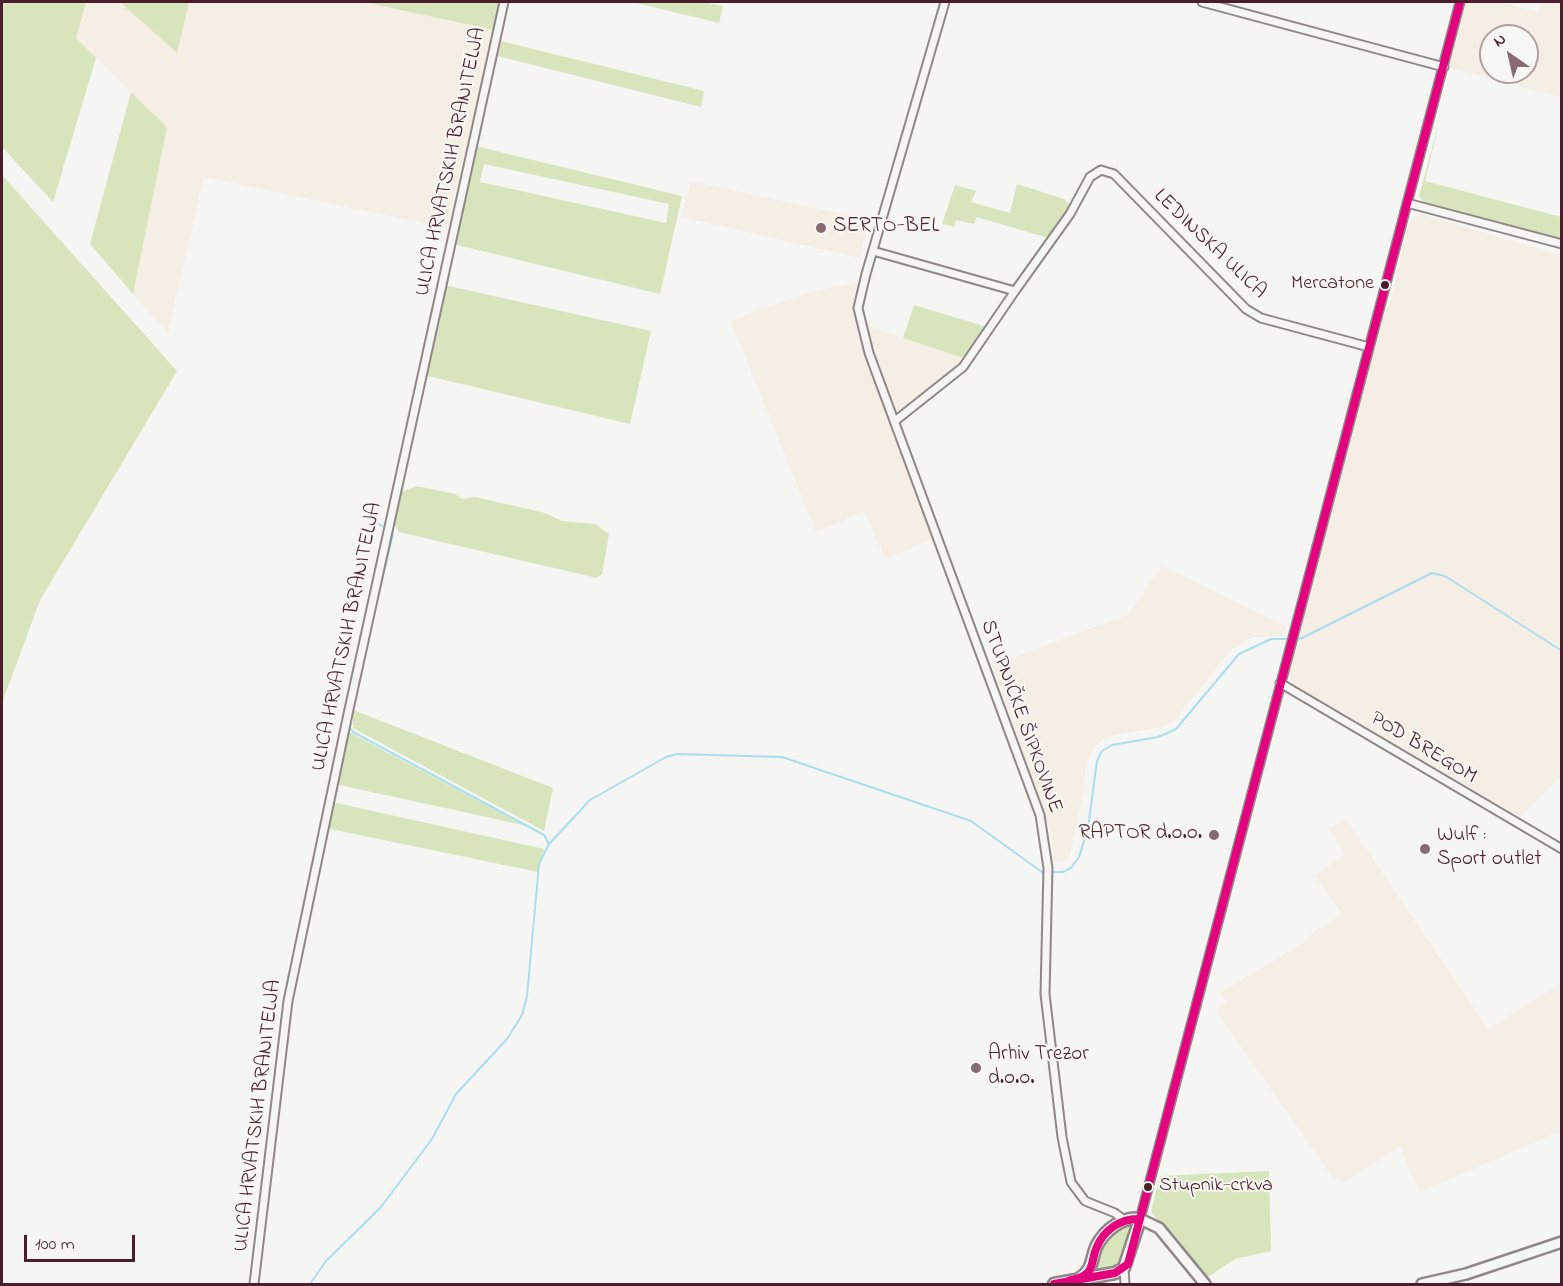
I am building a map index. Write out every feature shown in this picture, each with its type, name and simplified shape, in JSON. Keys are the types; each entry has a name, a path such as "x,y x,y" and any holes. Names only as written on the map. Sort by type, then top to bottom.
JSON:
{"main road":[{"path":"1054,1284 1115,1273 1124,1268 1140,1219 1124,1220 1101,1238 1089,1270 1080,1278"}],"street":[{"name":"ULICA HRVATSKIH BRANITELJA","path":"254,1284 288,1001 348,714 504,2"},
{"name":"STUPNIČKE ŠIPKOVINE","path":"945,2 859,300 859,315 869,353 1040,815 1048,872 1045,994 1062,1137 1071,1180 1077,1194 1085,1201 1121,1216 1124,1220"},
{"path":"1202,2 1444,67"},
{"path":"1205,1284 1159,1228 1140,1219 1460,2"},
{"name":"LEDINSKA ULICA","path":"1014,291 1070,214 1090,177 1104,170 1114,174 1246,309 1261,318 1369,347"},
{"path":"1407,203 1562,244"},
{"path":"873,250 1014,291 963,367 895,421"},
{"name":"POD BREGOM","path":"1280,683 1562,849"},
{"path":"1422,1284 1466,1274 1562,1242"},
{"path":"1124,1268 1125,1284"}],"shaded area":[{"path":"86,2 120,2 177,52 189,2 363,2 494,30 447,228 204,177 168,333 133,294 167,127 76,38"},
{"path":"1464,2 1499,2 1537,12 1541,2 1561,2 1561,97 1512,84 1539,84 1539,24 1479,24 1479,75 1447,67"},
{"path":"690,181 870,220 860,258 682,217"},
{"path":"1420,214 1561,255 1561,776 1520,817 1295,687 1289,675 1380,324 1392,296 1408,224"},
{"path":"860,282 853,306 861,342 934,538 885,559 864,511 816,532 731,321 806,293"},
{"path":"864,325 966,359 953,373 902,411 898,411 894,408"},
{"path":"1162,566 1286,626 1284,635 1252,637 1232,649 1173,722 1161,727 1107,736 1097,743 1086,764 1083,795 1070,854 1065,861 1052,862 1052,843 1048,823 992,665 1128,615"},
{"path":"1346,819 1488,1029 1561,983 1561,1131 1419,1192 1400,1146 1345,1182 1332,1176 1216,1011 1227,1002 1220,993 1310,939 1308,936 1342,915 1315,875 1345,854 1329,829"}],"green space":[{"path":"2,2 86,2 76,38 96,58 53,202 2,147"},
{"path":"120,2 189,2 177,53"},
{"path":"363,2 500,2 494,30"},
{"path":"632,2 702,2 723,6 719,23"},
{"path":"501,41 704,91 701,107 498,56"},
{"path":"131,92 167,127 133,294 90,244"},
{"path":"1441,115 1425,181 1561,217 1561,240 1424,202 1419,196"},
{"path":"475,146 682,196 660,294 453,244","holes":["484,164 669,204 666,223 480,182"]},
{"path":"2,175 177,371 40,600 2,703"},
{"path":"1017,184 1064,199 1070,205 1048,238 977,217 974,224 956,220 954,227 942,224 955,185 976,191 971,202 1010,213"},
{"path":"444,285 651,331 630,424 424,375"},
{"path":"914,305 987,327 966,359 903,338"},
{"path":"417,486 455,494 462,499 475,497 545,513 562,521 595,524 609,534 602,574 597,578 399,532 393,522 401,492"},
{"path":"353,710 553,788 544,831 353,728"},
{"path":"347,731 523,825 335,784"},
{"path":"332,802 544,849 538,872 326,828"},
{"path":"1269,1171 1271,1251 1235,1259 1205,1279 1151,1212 1160,1176"},
{"path":"1130,1225 1131,1236 1119,1268 1097,1271 1096,1258 1103,1243 1116,1231"}],"waterway":[{"path":"373,617 393,534 390,530"},
{"path":"1295,639 1302,638 1432,573 1445,576 1562,651"},
{"path":"310,1284 326,1261 381,1207 432,1139 456,1094 507,1039 522,1015 527,996 539,864 549,844 590,800 666,757 677,754 782,757 971,821 1042,872 1063,872 1071,868 1079,857 1088,828 1097,761 1102,751 1112,745 1158,737 1176,729 1239,654 1271,639 1289,639"},
{"path":"348,725 353,732 544,835 549,844"},
{"path":"1179,1183 1199,1184 1210,1181 1221,1184"}],"transit line":[{"path":"1054,1284 1115,1273 1128,1264 1460,2"},
{"path":"1068,1281 1082,1277 1089,1271 1099,1242 1108,1231 1120,1223 1140,1219"}],"place":[{"name":"SERTO-BEL","path":"821,228"},
{"name":"Mercatone","path":"1385,285"},
{"name":"RAPTOR d.o.o.","path":"1214,835"},
{"name":"Wulf : Sport outlet","path":"1425,849"},
{"name":"Arhiv Trezor d.o.o.","path":"976,1068"},
{"name":"Stupnik-crkva","path":"1148,1187"}]}
